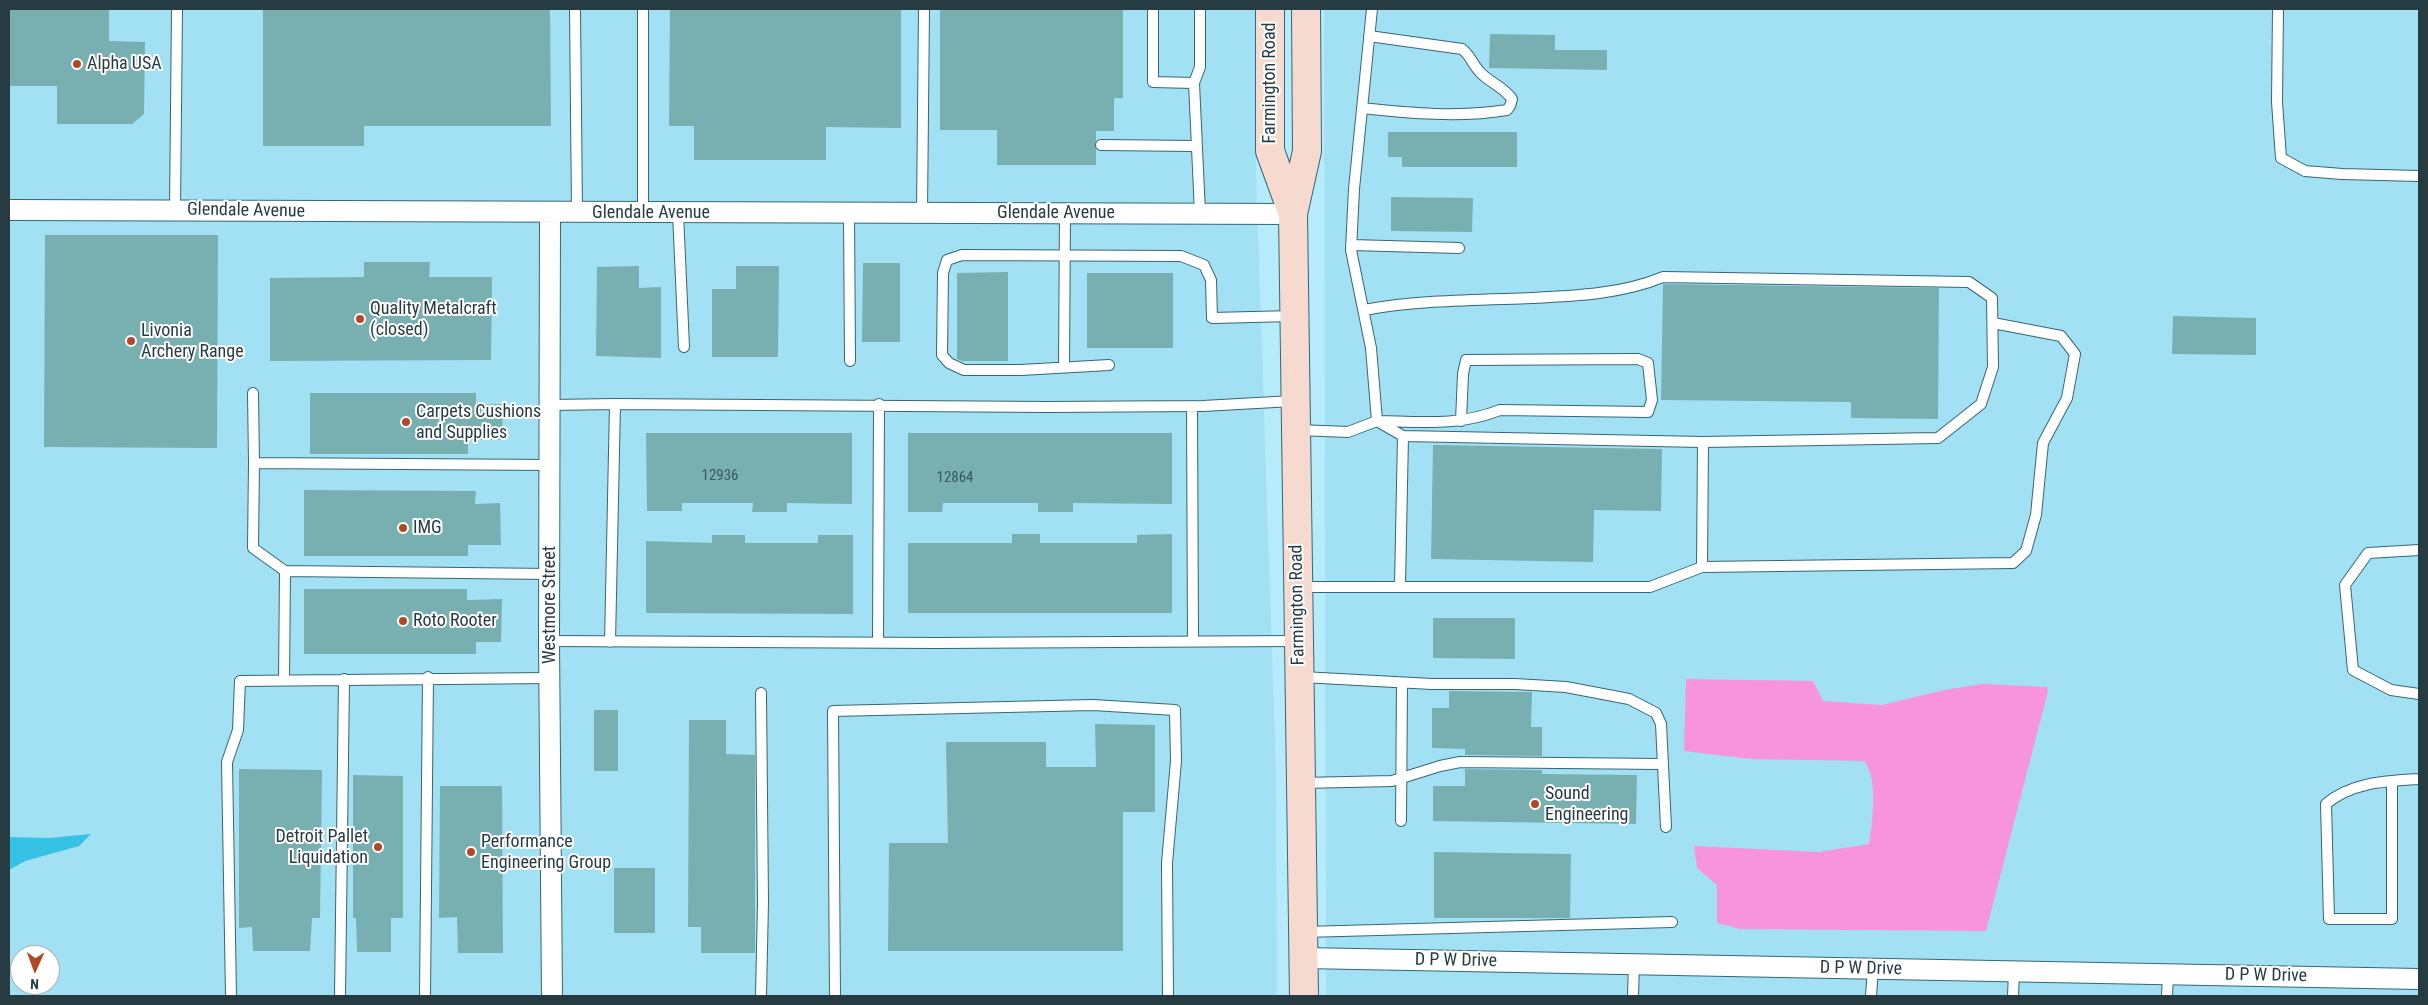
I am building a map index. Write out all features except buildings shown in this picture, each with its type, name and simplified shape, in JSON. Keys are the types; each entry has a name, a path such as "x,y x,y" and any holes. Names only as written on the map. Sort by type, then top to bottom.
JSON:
{"main road":[{"name":"Farmington Road","path":"1270,9 1270,151 1293,214"},
{"name":"Farmington Road","path":"1304,996 1294,400 1293,214 1307,151 1306,9"}],"street":[{"name":"Glendale Avenue","path":"9,210 1293,214"},
{"name":"Westmore Street","path":"550,213 551,574 549,641 552,996"},
{"name":"D P W Drive","path":"1303,945 1634,964 2419,979"}],"lane":[{"path":"175,210 176,9"},
{"path":"575,9 577,213"},
{"path":"643,9 643,213"},
{"path":"922,213 924,9"},
{"path":"1153,9 1153,82 1194,82"},
{"path":"1200,9 1200,67 1194,82 1200,213"},
{"path":"1372,9 1351,244 1371,348 1377,421"},
{"path":"2278,9 2277,102 2281,158 2305,170 2342,174 2419,176"},
{"path":"1362,108 1424,113 1495,112 1507,110 1512,99 1508,93 1478,70 1468,53 1462,49 1369,36"},
{"path":"1101,146 1196,146"},
{"path":"678,213 684,347"},
{"path":"849,213 850,361"},
{"path":"1064,367 1065,213"},
{"path":"1351,244 1459,248"},
{"path":"1109,364 964,370 949,363 942,354 943,273 947,260 962,255 1181,256 1204,265 1211,280 1212,318 1294,316"},
{"path":"1364,310 1402,303 1571,296 1640,287 1663,277 1970,282 1992,298 1993,367 1981,404 1938,438 1703,442 1404,436 1377,421"},
{"path":"1297,587 1400,585 1650,587 1702,567 2013,563 2026,551 2034,524 2043,443 2067,398 2074,354 2061,336 1992,323"},
{"path":"1295,430 1348,432 1377,421 1448,423 1477,419 1500,410 1648,412 1652,400 1648,363 1638,359 1466,360 1463,374 1462,421"},
{"path":"254,393 253,548 285,571 551,574"},
{"path":"551,405 879,404 1048,407 1192,406 1294,400"},
{"path":"610,642 615,404"},
{"path":"878,642 879,404"},
{"path":"1192,406 1193,640"},
{"path":"1400,585 1404,436"},
{"path":"1702,567 1703,442"},
{"path":"254,462 551,465"},
{"path":"2419,550 2368,553 2345,585 2352,670 2391,690 2419,694"},
{"path":"284,680 285,571"},
{"path":"549,641 1298,640"},
{"path":"1299,677 1402,683 1566,686 1629,699 1656,713 1661,724 1666,826"},
{"path":"425,996 428,678"},
{"path":"232,996 227,762 238,730 240,681 550,678"},
{"path":"340,996 341,741 344,679"},
{"path":"1401,821 1402,683"},
{"path":"760,996 763,902 761,693"},
{"path":"835,996 833,711 1093,706 1175,710 1176,760 1167,863 1168,996"},
{"path":"1300,783 1401,780 1440,766 1460,762 1662,764"},
{"path":"2392,781 2392,919 2329,918 2326,804 2339,792 2392,781 2419,779"},
{"path":"1303,945 1672,922"},
{"path":"1633,996 1634,964"},
{"path":"1871,996 1872,969"},
{"path":"2014,972 2014,996"},
{"path":"2167,996 2168,975"}],"shaded area":[{"path":"9,9 1256,9 1256,172 1276,771 1277,996 9,996"},
{"path":"1324,9 2419,9 2419,996 1326,996"},
{"path":"1686,679 1813,681 1823,701 1882,705 1945,690 1982,684 2047,687 2048,691 1986,931 1740,929 1717,923 1717,885 1697,868 1694,846 1819,852 1869,844 1873,813 1872,779 1864,761 1751,759 1684,751"}],"water":[{"path":"91,834 79,846 25,861 9,870 9,837 50,838"}],"place":[{"name":"Alpha USA","path":"77,64"},
{"name":"Quality Metalcraft (closed)","path":"360,319"},
{"name":"Livonia Archery Range","path":"131,341"},
{"name":"Carpets Cushions and Supplies","path":"406,422"},
{"name":"IMG","path":"403,528"},
{"name":"Roto Rooter","path":"403,621"},
{"name":"Sound Engineering","path":"1535,804"},
{"name":"Detroit Pallet Liquidation","path":"378,847"},
{"name":"Performance Engineering Group","path":"471,852"}]}
